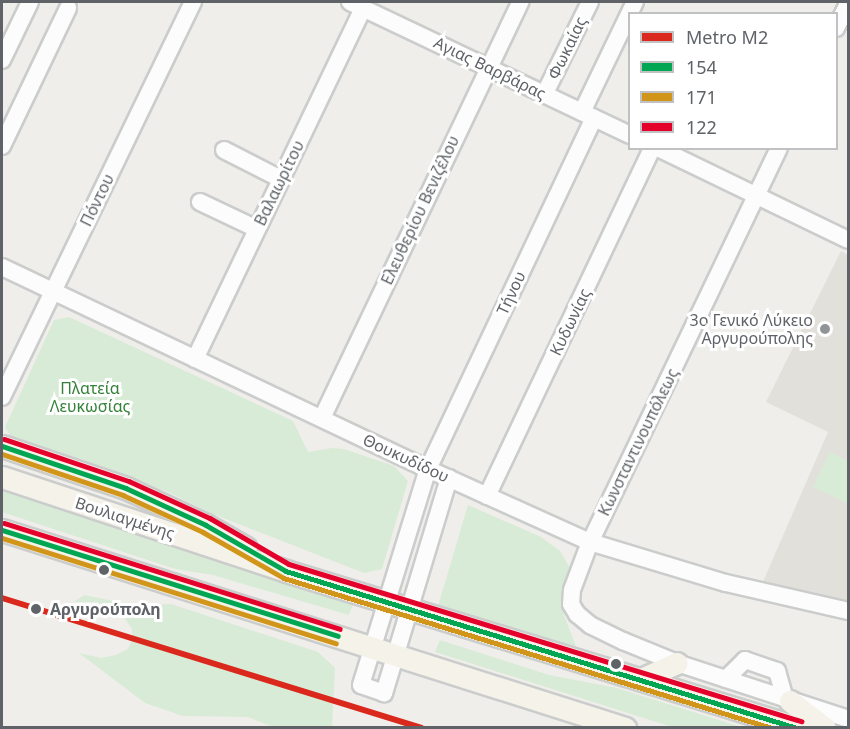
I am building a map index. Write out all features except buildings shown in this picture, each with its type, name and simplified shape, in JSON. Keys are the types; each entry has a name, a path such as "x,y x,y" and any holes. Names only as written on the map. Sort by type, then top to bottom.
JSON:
{"main road":[{"path":"2,446 126,488 206,525 286,571"},
{"name":"Βουλιαγμένης","path":"2,477 286,571 800,728"},
{"path":"2,530 625,728"},
{"path":"641,679 677,663"},
{"path":"788,700 825,728"}],"street":[{"path":"2,60 30,2"},
{"name":"Πόντου","path":"2,397 193,2"},
{"name":"Ελευθερίου Βενιζέλου","path":"322,418 520,2"},
{"name":"Φωκαίας","path":"544,94 590,2"},
{"path":"838,26 849,3"},
{"name":"Αγιας Βαρβάρας","path":"367,6 628,134"},
{"name":"Βαλαωρίτου","path":"195,359 367,6"},
{"path":"2,146 68,8"},
{"name":"Τήνου","path":"396,654 384,693 361,685 428,469 588,115 628,19"},
{"path":"224,150 281,179"},
{"name":"Κυδωνίας","path":"487,496 651,150"},
{"path":"662,150 849,240"},
{"name":"Κωνσταντινουπόλεως","path":"677,663 604,632 583,619 573,609 572,590 590,542 778,150"},
{"path":"200,202 257,229"},
{"name":"Θουκυδίδου","path":"2,267 428,469 590,542 726,583 849,611"},
{"path":"396,654 449,478"},
{"path":"726,679 745,660 777,670 788,700"},
{"path":"677,663 849,719"}],"shaded area":[{"name":"3ο Γενικό Λύκειο Αργυρούπολης","path":"841,251 848,255 848,606 762,584 828,432 766,402"}],"green space":[{"name":"Πλατεία Λευκωσίας","path":"69,317 293,421 308,452 332,448 344,449 394,466 408,481 382,569 364,573 213,514 168,492 13,440 5,427 54,320"},
{"path":"830,452 848,461 848,504 813,487"},
{"path":"2,490 353,605 349,615 213,575 175,569 2,512"},
{"path":"468,505 541,537 560,551 573,573 564,615 578,652 438,606"},
{"path":"84,595 138,606 171,604 318,652 335,668 332,727 273,727 248,717 183,716 145,703 79,653 101,658 116,655 128,649 132,639 132,629 121,613 97,602 74,602"},
{"path":"440,640 549,675 617,688 741,727 672,727 435,652"}],"metro line":[{"name":"Μ2","path":"2,598 421,728"}],"transit line":[{"name":"122","path":"4,439 129,481 210,518 289,564 801,721"},
{"name":"154","path":"2,446 126,488 206,525 286,571 797,728"},
{"name":"171","path":"2,454 123,495 203,532 284,578 772,728"},
{"name":"122","path":"4,523 340,629"},
{"name":"154","path":"2,530 338,636"},
{"name":"171","path":"2,538 336,643"}],"place":[{"name":"3ο Γενικό Λύκειο Αργυρούπολης","path":"825,329"},
{"name":"Αργυρούπολη","path":"36,609"}]}
